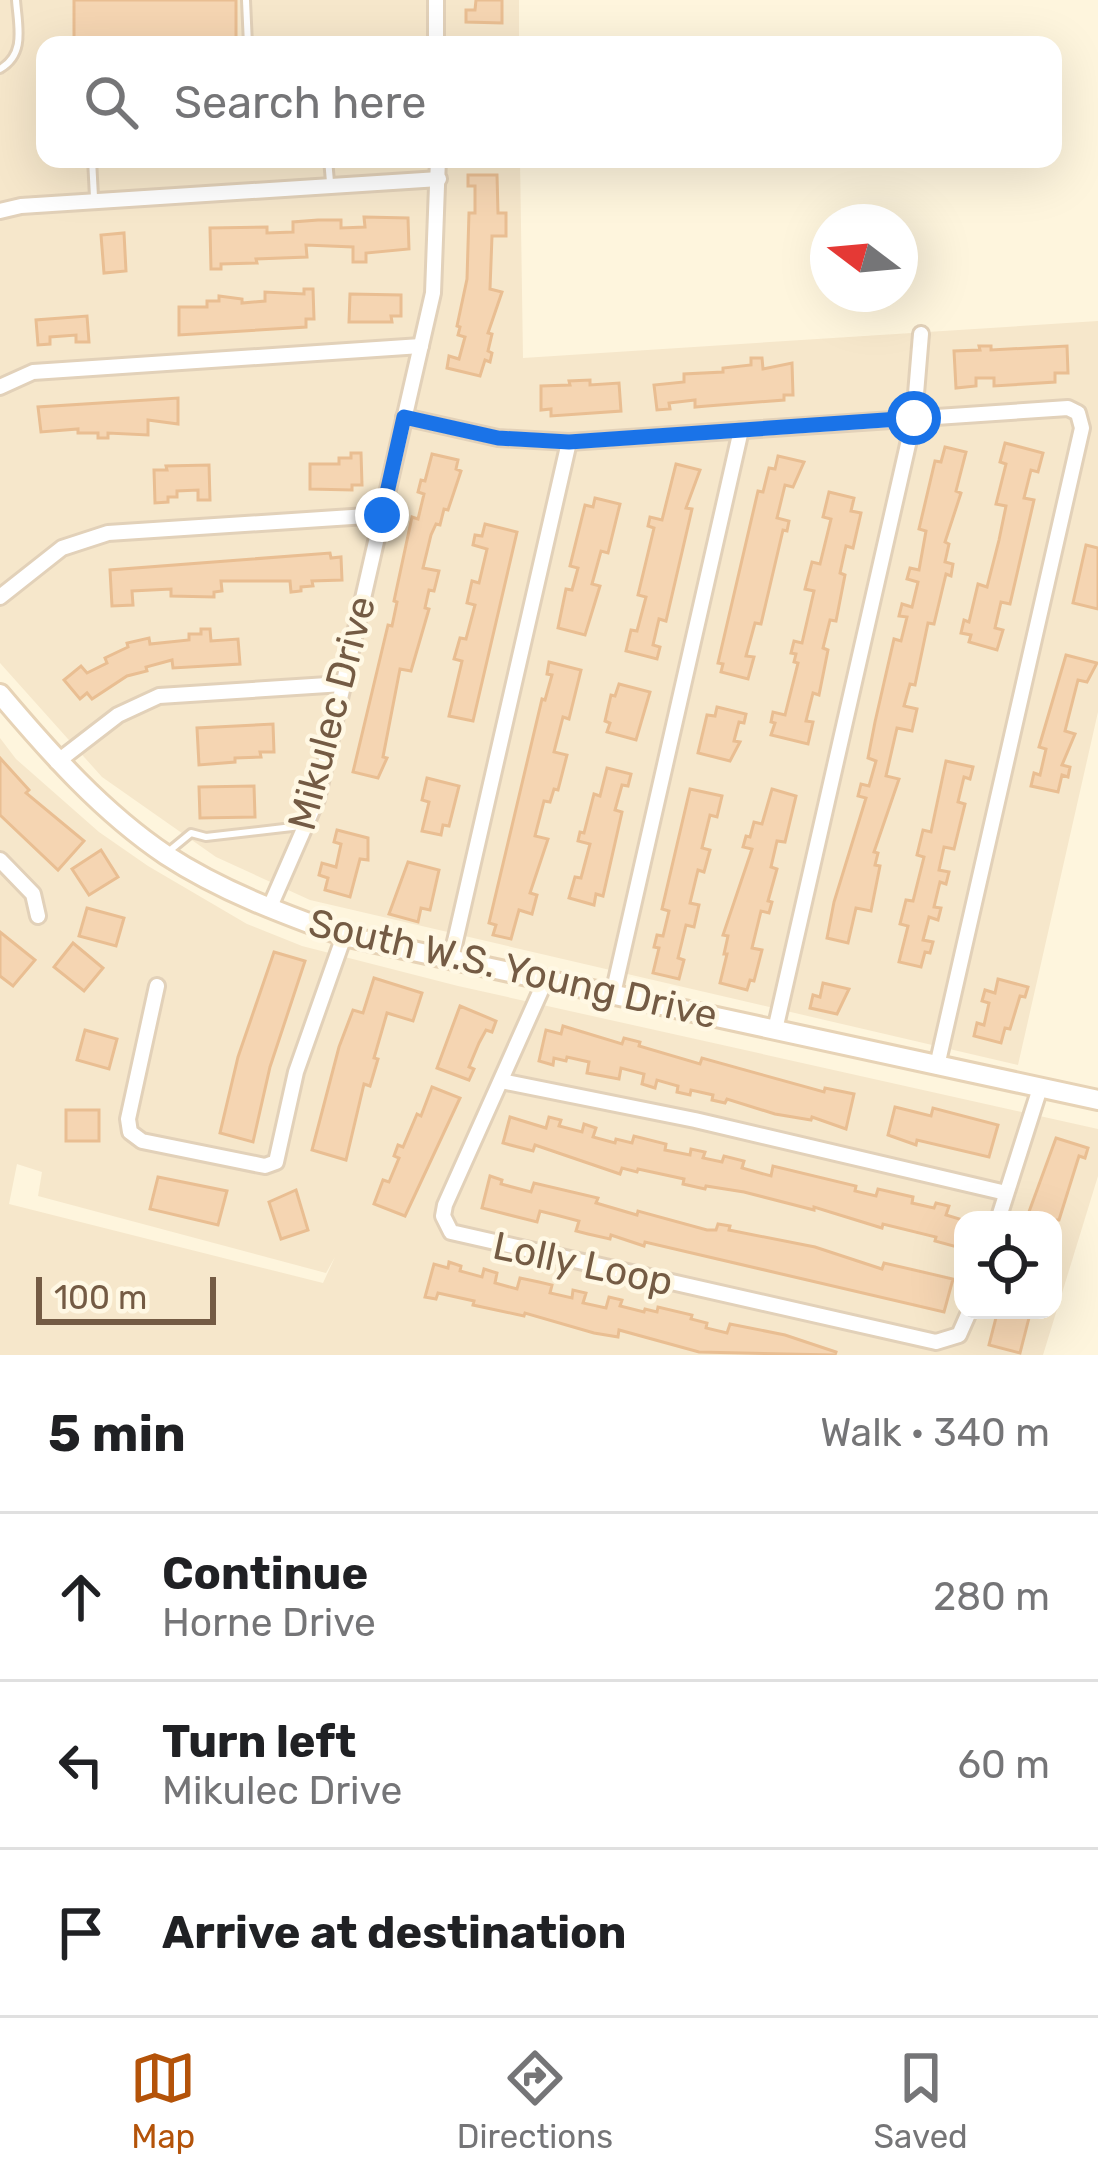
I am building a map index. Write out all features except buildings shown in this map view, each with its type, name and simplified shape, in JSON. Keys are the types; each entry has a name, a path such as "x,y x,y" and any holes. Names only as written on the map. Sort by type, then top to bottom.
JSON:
{"main road":[{"name":"South W.S. Young Drive","path":"0,694 57,762 165,854 268,908 344,936 1098,1100"}],"street":[{"path":"436,0 436,36"},
{"name":"Mikulec Drive","path":"268,908 317,799 344,684 433,293 438,168"},
{"path":"0,211 439,179"},
{"path":"775,1030 914,418 921,334"},
{"path":"0,387 33,372 421,346"},
{"path":"404,417 498,438 569,442 1068,408 1078,413 1082,428 937,1066"},
{"path":"613,994 741,430"},
{"path":"451,959 569,442"},
{"path":"0,596 62,548 108,533 382,515"},
{"path":"57,762 118,715 159,696 344,684"},
{"path":"0,860 33,894 38,916"},
{"path":"157,986 128,1119 130,1132 142,1141 265,1166 276,1162 296,1072 344,936"},
{"name":"Lolly Loop","path":"546,980 445,1205 445,1225 459,1236 936,1342 959,1335 966,1319"},
{"path":"501,1081 1006,1192"},
{"path":"1001,1211 1040,1088"}],"lane":[{"path":"0,69 16,57 16,0"},
{"path":"246,0 248,36"},
{"path":"92,168 94,202"},
{"path":"329,168 330,186"},
{"path":"165,854 191,833 227,836 305,826"}],"shaded area":[{"path":"0,0 519,0 519,36 36,36 36,168 520,168 523,358 1098,321 1098,712 1018,1065 310,900 216,857 102,777 0,663"},
{"path":"0,738 16,759 99,832 148,866 247,924 302,946 458,986 1098,1129 1098,1176 1062,1293 1062,1211 954,1211 954,1319 1054,1319 1043,1355 0,1355","holes":["17,1164 42,1172 38,1196 326,1273 335,1257 323,1283 9,1204"]}],"route":[{"path":"382,515 404,417 498,438 569,442 914,418"}]}
